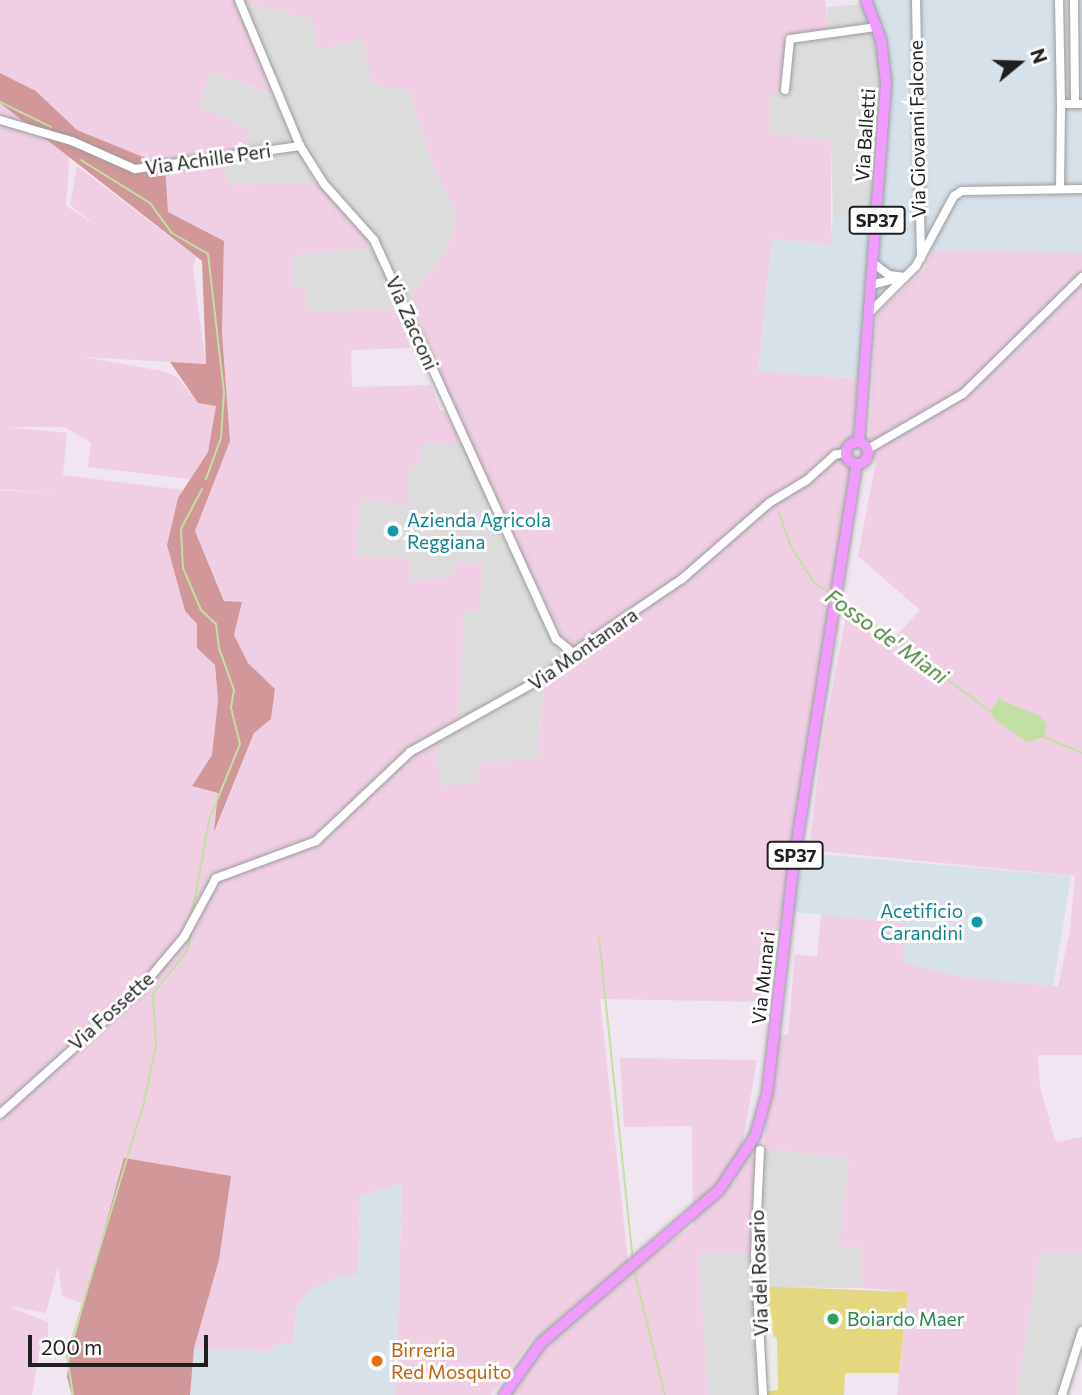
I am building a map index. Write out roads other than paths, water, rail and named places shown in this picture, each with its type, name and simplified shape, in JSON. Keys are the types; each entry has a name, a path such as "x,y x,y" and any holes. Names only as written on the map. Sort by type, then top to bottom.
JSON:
{"main road":[{"name":"Via Balletti","path":"859,442 887,82 877,27 866,0"},
{"path":"858,464 847,452 859,442 868,449"},
{"name":"Via Munari","path":"504,1395 536,1349 724,1185 746,1155 760,1121 769,1083 794,860 837,590 858,464 866,459 868,449"}],"street":[{"name":"Via Zacconi","path":"239,0 300,146 324,184 374,240 556,639 573,653"},
{"name":"Via Giovanni Falcone","path":"916,0 921,258"},
{"path":"1059,0 1060,189"},
{"path":"1061,104 1078,104 1073,0"},
{"path":"785,90 790,39 877,27"},
{"name":"Via Achille Peri","path":"0,120 72,141 135,169 300,146"},
{"path":"869,313 921,258 954,196 962,191 1082,189"},
{"path":"873,263 888,275 902,280"},
{"path":"868,449 963,394 1082,277"},
{"path":"871,287 886,291 902,280"},
{"name":"Via Montanara","path":"316,841 410,752 433,736 502,704 673,585 769,503 807,481 835,455 847,452"},
{"name":"Via Fossette","path":"0,1114 141,988 184,937 216,878 316,841"},
{"name":"Via del Rosario","path":"761,1150 755,1255 763,1395"},
{"path":"1062,1395 1082,1332"}],"waterway":[{"path":"0,102 51,127"},
{"path":"81,160 150,203 172,233 208,254 224,393 221,438 206,479"},
{"path":"192,914 209,820 240,744 231,707 234,690 219,648 216,624 201,610 183,568 181,529 202,489"},
{"name":"Fosso de' Miani","path":"779,512 791,547 815,584 832,594"},
{"name":"Fosso de' Miani","path":"839,599 990,711"},
{"name":"Fosso de' Miani","path":"1044,737 1082,753"},
{"path":"73,1395 67,1356 144,1102 156,1044 153,994 187,951 191,933"},
{"path":"599,938 633,1261"},
{"path":"634,1270 665,1395"}],"place":[{"name":"Azienda Agricola Reggiana","path":"393,531"},
{"name":"Acetificio Carandini","path":"977,922"},
{"name":"Boiardo Maer","path":"833,1319"},
{"name":"Birreria Red Mosquito","path":"377,1361"}]}
